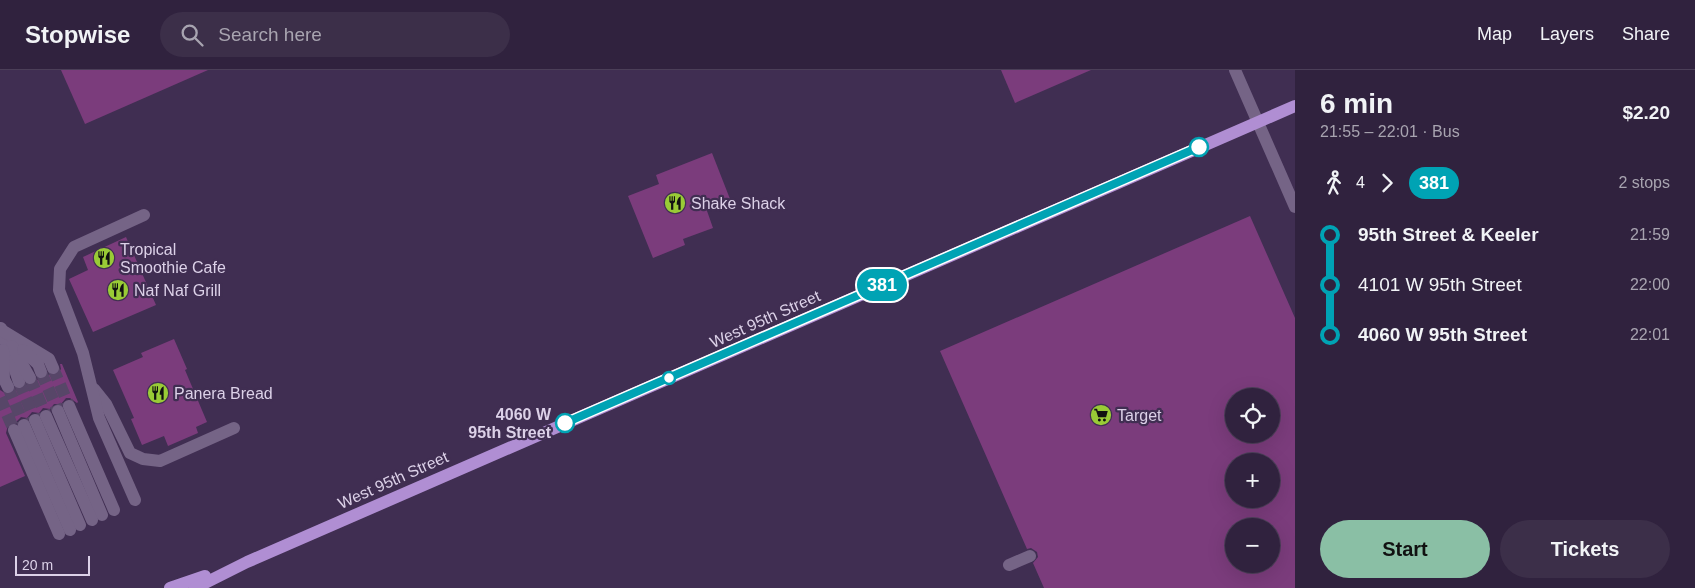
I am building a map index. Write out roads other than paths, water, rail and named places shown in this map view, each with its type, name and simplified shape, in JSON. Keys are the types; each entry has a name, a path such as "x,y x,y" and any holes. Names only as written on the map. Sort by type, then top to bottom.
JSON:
{"main road":[{"name":"West 95th Street","path":"195,588 247,562 1295,106"},
{"name":"West 95th Street","path":"170,588 247,562"}],"street":[{"path":"1235,70 1295,207"},
{"path":"135,500 99,418 83,353 59,290 60,269 74,247 144,215"},
{"path":"0,346 1,327"},
{"path":"1,327 49,359 30,377 4,379 1,327"},
{"path":"1,327 30,377"},
{"path":"90,383 106,404 130,453 142,459 160,461 234,428"},
{"path":"41,418 114,510"},
{"path":"41,418 81,525"},
{"path":"41,418 81,525"},
{"path":"41,418 81,525"},
{"path":"1009,565 1030,556"}],"tunnel":[{"path":"53,368 69,406"},
{"path":"41,372 58,411"},
{"path":"30,378 46,416"},
{"path":"19,382 35,420"},
{"path":"8,387 24,425"},
{"path":"0,398 14,430"}],"place":[{"name":"Shake Shack","path":"675,203"},
{"name":"Tropical Smoothie Cafe","path":"104,258"},
{"name":"Naf Naf Grill","path":"118,290"},
{"name":"Panera Bread","path":"158,393"},
{"name":"Target","path":"1101,415"},
{"name":"4060 W 95th Street","path":"565,423"}]}
